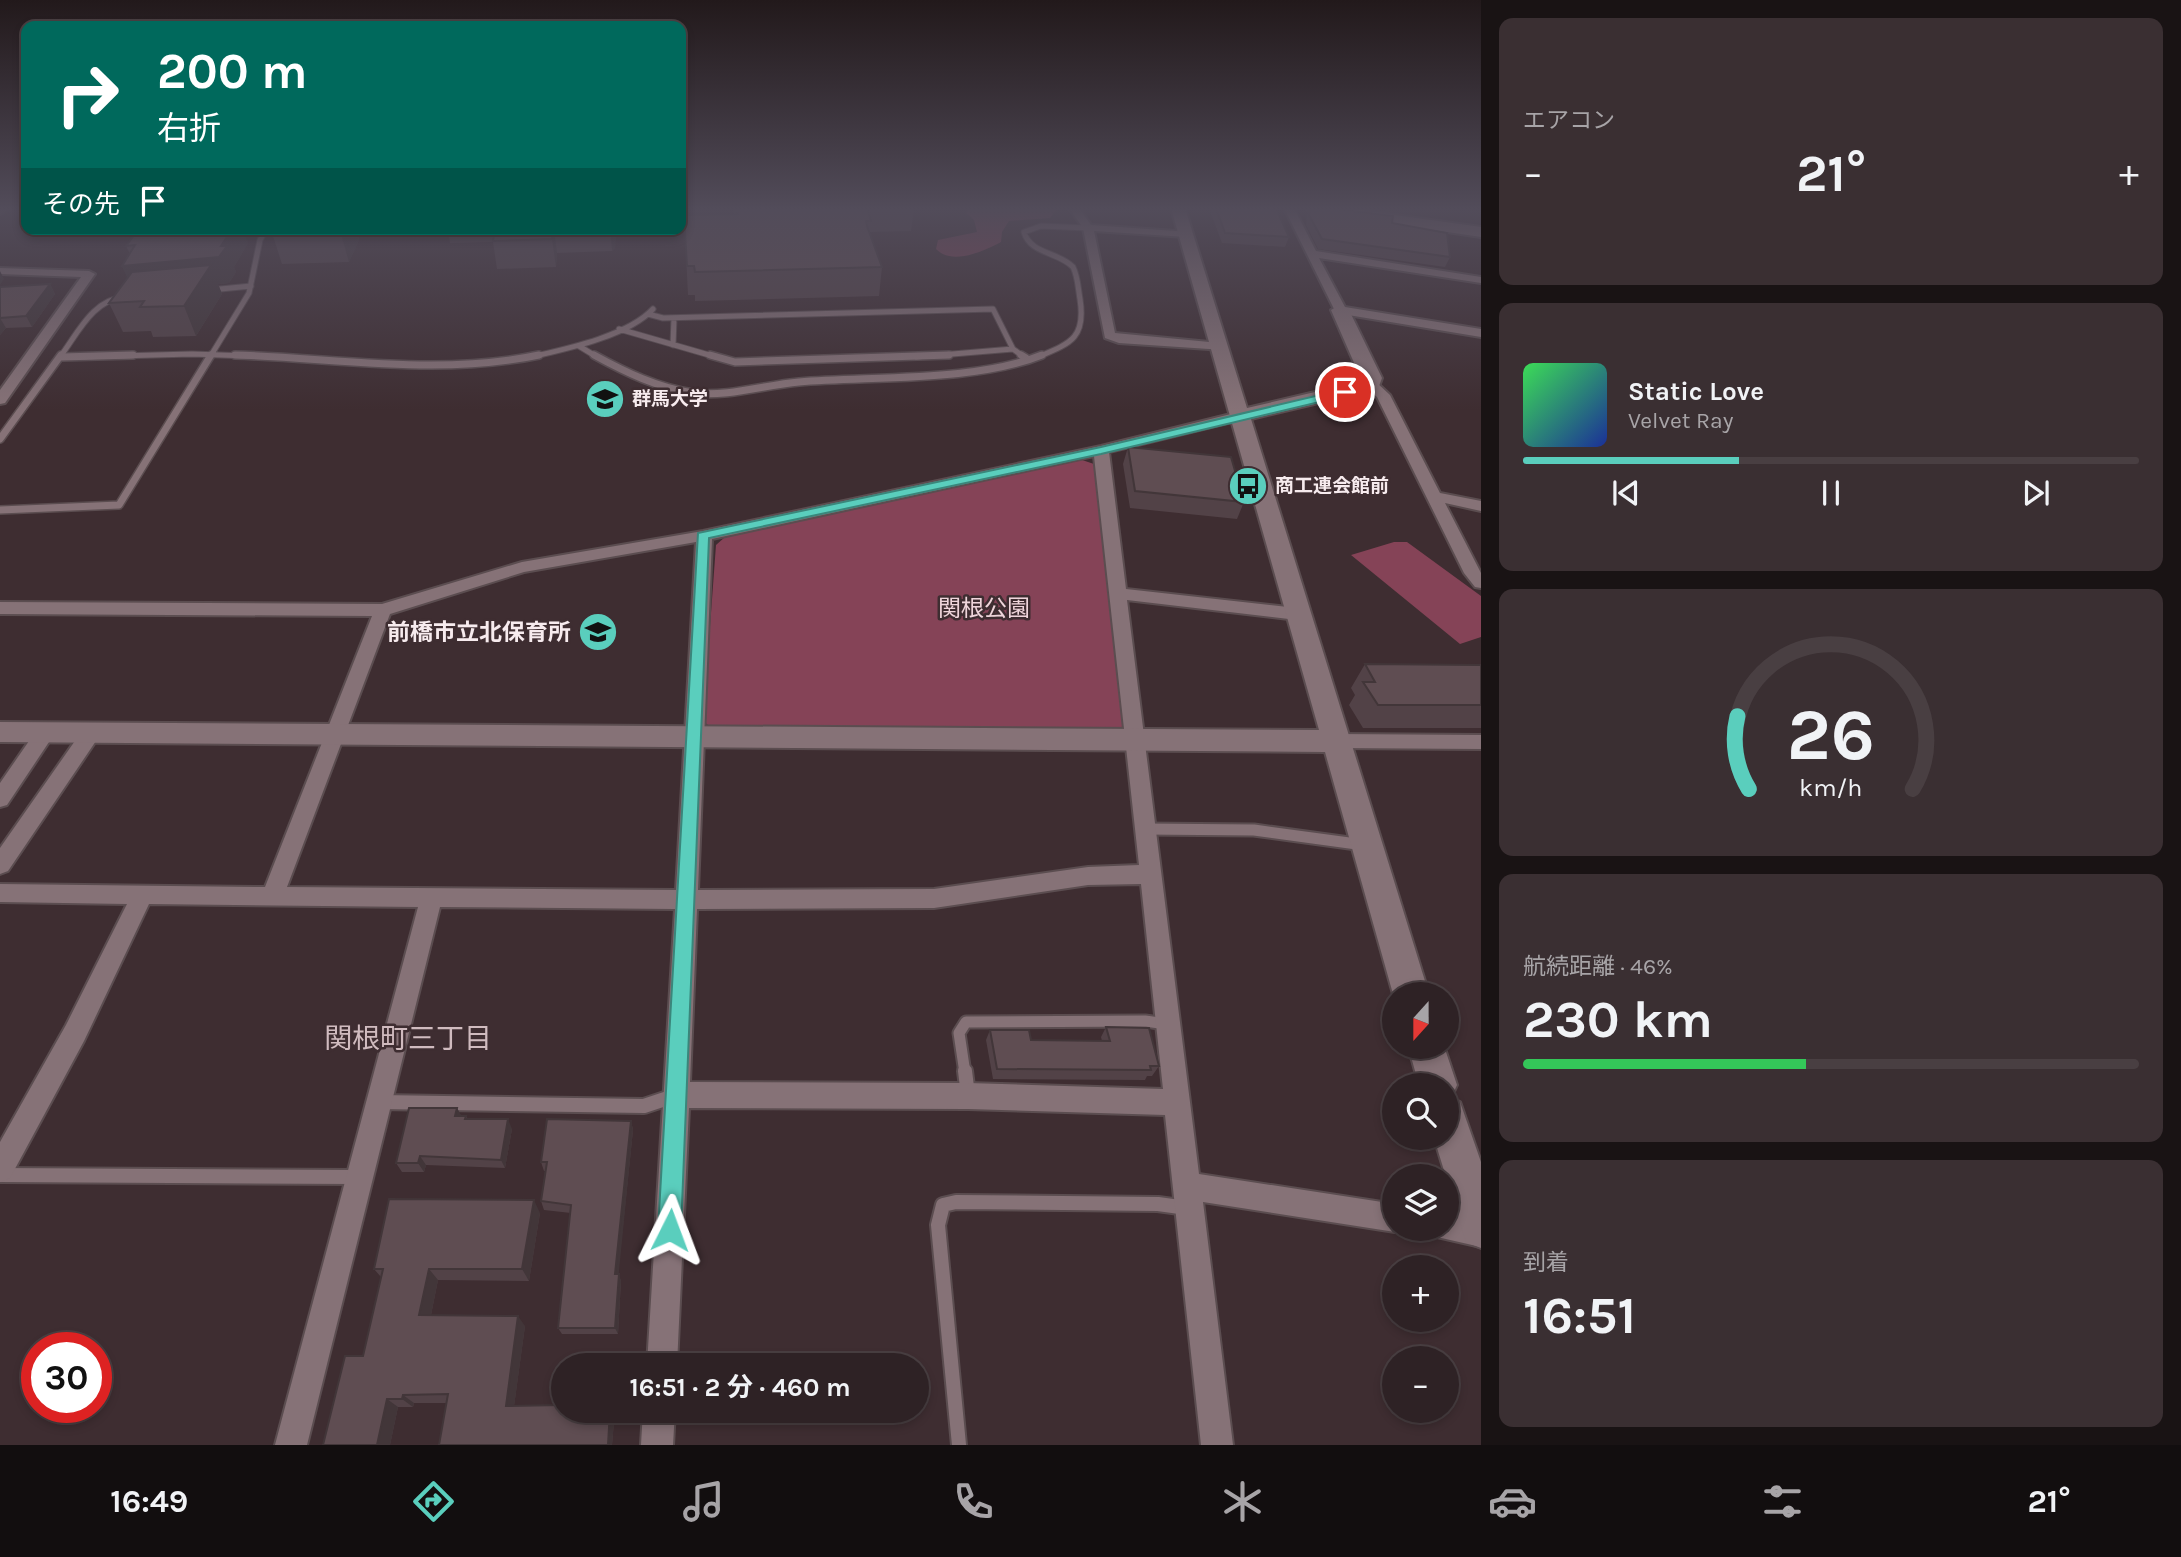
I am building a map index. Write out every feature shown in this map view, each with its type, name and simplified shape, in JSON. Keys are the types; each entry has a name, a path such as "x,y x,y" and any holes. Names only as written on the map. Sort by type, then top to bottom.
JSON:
{"street":[{"path":"0,400 6,384 88,275"},
{"path":"1097,275 1108,335 1119,339 1220,347"},
{"path":"1198,275 1407,982"},
{"path":"1322,275 1372,378 1371,385"},
{"path":"1452,275 1481,280"},
{"path":"1340,310 1481,333"},
{"path":"0,608 383,610 522,567 703,536 1101,450 1371,385"},
{"path":"1371,385 1383,396 1472,573 1481,583"},
{"path":"1101,450 1217,1445"},
{"path":"1436,497 1481,506"},
{"path":"663,1353 678,1095 693,737 705,547 703,536"},
{"path":"1118,594 1297,614"},
{"path":"272,896 383,610"},
{"path":"0,732 1481,742"},
{"path":"0,799 45,733"},
{"path":"0,865 91,733"},
{"path":"0,893 908,900 1091,876 1126,873 1150,875"},
{"path":"0,1168 55,1072 142,895"},
{"path":"291,1445 432,896"},
{"path":"678,1095 968,1096 1176,1102"},
{"path":"1458,1150 1481,1227"},
{"path":"1188,1197 1382,1217"},
{"path":"1459,1229 1481,1233"},
{"path":"657,1445 658,1423"}],"lane":[{"path":"0,510 119,505 251,286 253,275"},
{"path":"579,346 651,383 682,391 713,394 803,382 916,377 1027,358 1061,348 1071,342 1080,332 1083,321 1075,275"},
{"path":"201,290 251,286"},
{"path":"0,439 92,313 106,300 136,296"},
{"path":"62,357 211,354 483,363 543,356 579,346 650,312 674,318 993,309 1013,349 1027,358"},
{"path":"673,345 674,318"},
{"path":"619,329 729,361 936,356 1013,349"},
{"path":"1145,829 1254,830 1366,845"},
{"path":"968,1096 960,1033 966,1022 1145,1021 1167,1024"},
{"path":"379,1102 645,1106 678,1095"},
{"path":"0,1175 360,1177"},
{"path":"959,1445 938,1225 939,1212 943,1205 956,1202 1158,1204 1188,1197"}],"green space":[{"name":"関根公園","path":"1082,460 1094,464 1124,726 1117,733 714,730 703,721 716,545 725,537"},
{"path":"1394,542 1407,542 1481,596 1481,637 1460,644 1351,555"}],"building":[{"path":"129,275 204,275 184,306 140,307 144,301 109,303"},
{"path":"50,284 26,316 0,318 0,287"},
{"path":"1128,447 1231,457 1244,502 1135,491"},
{"path":"1365,664 1481,665 1481,705 1378,705 1363,682 1375,682"},
{"path":"1106,1027 1149,1028 1159,1066 1150,1066 1151,1070 997,1069 990,1030 1029,1030 1031,1040 1110,1041"},
{"path":"409,1108 457,1108 455,1116 466,1116 465,1119 508,1119 501,1160 420,1156 418,1163 396,1163"},
{"path":"547,1119 631,1121 615,1274 619,1274 615,1328 558,1328 571,1205 541,1201 547,1162 541,1162"},
{"path":"389,1199 534,1200 522,1269 429,1269 419,1315 518,1316 506,1406 551,1405 551,1423 609,1423 608,1445 439,1445 448,1394 403,1395 402,1399 387,1399 377,1445 323,1445 345,1356 363,1356 383,1269 374,1269"}],"place":[{"name":"群馬大学","path":"605,399"},
{"name":"商工連会館前","path":"1248,486"},
{"name":"前橋市立北保育所","path":"598,632"}],"district":[{"name":"関根町三丁目","path":"408,1038"}],"route":[{"path":"670,1230 693,737 705,547 703,536 1101,450 1345,392"}]}
